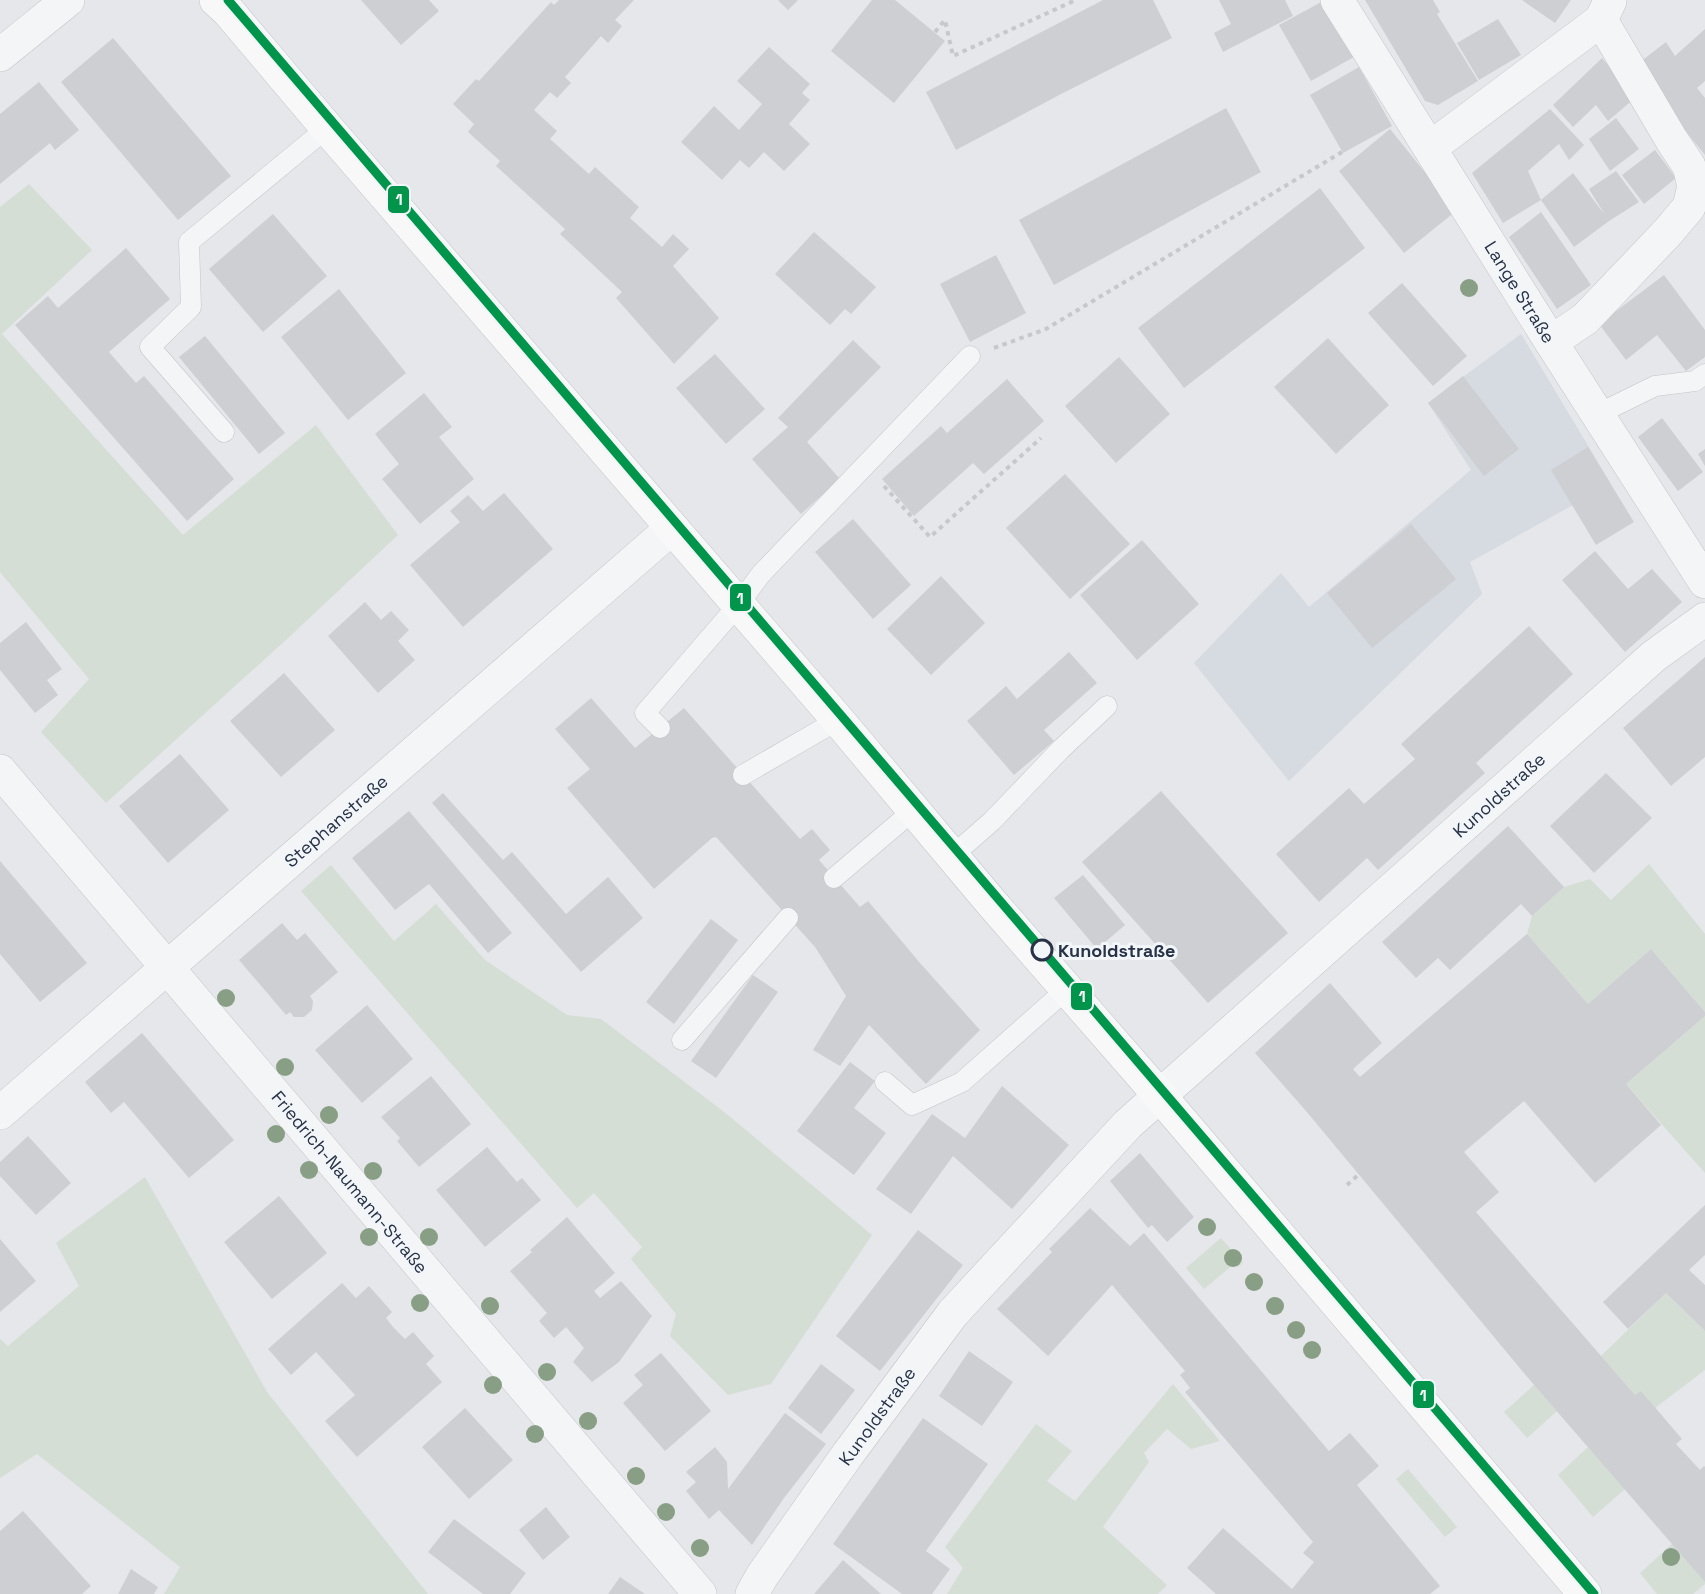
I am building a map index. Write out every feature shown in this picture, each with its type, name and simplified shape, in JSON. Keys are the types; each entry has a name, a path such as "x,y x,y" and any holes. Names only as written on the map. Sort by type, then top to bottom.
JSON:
{"main road":[{"path":"222,3 1585,1594"}],"street":[{"path":"0,55 68,0"},
{"name":"Lange Straße","path":"1337,0 1551,342 1705,582"},
{"path":"1430,148 1606,10 1671,139 1689,166 1694,186 1689,207 1668,233 1585,319 1551,342"},
{"name":"Stephanstraße","path":"0,1113 672,528"},
{"name":"Kunoldstraße","path":"752,1594 762,1576 848,1454 954,1313 1128,1124 1654,656 1705,619"},
{"name":"Friedrich-Naumann-Straße","path":"0,771 700,1594"}],"lane":[{"path":"224,432 150,347 191,307 189,242 327,128"},
{"path":"660,728 645,712 738,605 761,574 970,356"},
{"path":"1598,414 1655,386 1695,381 1705,374"},
{"path":"952,856 992,821 1060,750 1107,706"},
{"path":"743,775 838,720"},
{"path":"834,878 914,810"},
{"path":"682,1040 788,918"},
{"path":"885,1082 912,1105 962,1082 1067,989"}],"path":[{"path":"935,33 945,20 953,56 1076,0"},
{"path":"970,356 1046,329 1342,152"},
{"path":"866,465 930,537 1041,438"},
{"path":"1347,1185 1358,1175"}],"shaded area":[{"path":"29,184 92,250 2,334 183,535 316,425 398,535 106,803 41,732 89,679 0,572 0,207"},
{"path":"1521,334 1611,484 1470,562 1482,594 1289,781 1194,663 1281,573 1309,607 1471,470 1428,403"},
{"path":"1649,864 1705,934 1705,1012 1651,949 1588,1004 1527,934 1532,916 1564,887 1590,879 1611,900"},
{"path":"331,865 394,941 436,904 485,960 567,1015 601,1019 723,1111 872,1235 771,1384 728,1395 670,1336 676,1314 631,1259 642,1247 594,1193 577,1208 301,891"},
{"path":"1705,1016 1705,1173 1626,1084"},
{"path":"145,1177 267,1392 428,1594 164,1594 180,1567 37,1454 0,1478 0,1339 8,1346 79,1286 56,1243"},
{"path":"1221,1238 1243,1263 1238,1267 1234,1264 1204,1289 1186,1268"},
{"path":"1666,1293 1705,1331 1705,1370 1655,1408 1641,1391 1635,1395 1601,1356"},
{"path":"1173,1384 1220,1441 1191,1449 1167,1429 1144,1453 1149,1462 1103,1527 1167,1585 1158,1594 947,1594 963,1568 945,1547 1036,1424 1072,1451 1047,1481 1075,1501"},
{"path":"1534,1385 1557,1411 1527,1438 1504,1412"},
{"path":"1588,1447 1625,1489 1593,1517 1558,1475"},
{"path":"1408,1469 1457,1527 1445,1537 1396,1479"},
{"path":"1673,1543 1705,1582 1693,1594 1657,1594 1640,1573"}],"building":[{"path":"361,0 429,0 439,11 401,45"},
{"path":"559,0 634,0 615,20 622,26 608,43 601,36 565,77 571,83 557,98 550,92 534,110 557,131 550,139 589,174 595,167 639,207 630,218 662,247 673,234 689,249 673,266 719,318 674,364 616,298 622,292 560,234 565,229 496,166 500,161 468,132 474,124 453,104 476,79 479,81 551,2 554,5"},
{"path":"778,0 798,0 788,10"},
{"path":"872,0 895,0 945,41 894,103 831,51"},
{"path":"1103,0 1153,0 1172,38 956,150 926,92"},
{"path":"1219,0 1285,0 1293,16 1223,52 1214,33 1231,24"},
{"path":"1365,0 1433,0 1440,12 1437,14 1478,81 1438,105 1425,101"},
{"path":"1522,0 1571,0 1555,23"},
{"path":"1323,1 1354,57 1311,81 1279,25"},
{"path":"1498,19 1521,55 1479,80 1457,43"},
{"path":"1705,29 1705,81 1697,88 1705,98 1705,155 1678,122 1640,62 1666,42 1675,56"},
{"path":"113,38 231,176 178,220 61,82"},
{"path":"769,47 810,84 802,93 810,100 789,124 810,144 784,171 764,152 749,168 740,160 722,180 681,142 714,106 739,130 762,104 737,81"},
{"path":"1602,58 1635,98 1608,121 1596,105 1573,127 1553,105"},
{"path":"1359,67 1392,126 1343,153 1310,95"},
{"path":"39,82 79,130 55,150 50,143 0,184 0,114"},
{"path":"1226,108 1261,172 1054,285 1019,220"},
{"path":"1550,109 1584,145 1569,160 1559,144 1528,171 1541,200 1503,223 1472,173"},
{"path":"1616,118 1639,149 1610,171 1589,139"},
{"path":"1390,129 1456,211 1404,253 1339,171"},
{"path":"1655,150 1676,178 1644,204 1622,175"},
{"path":"1616,171 1639,202 1574,247 1541,200 1573,173 1605,215 1589,189"},
{"path":"1320,188 1365,248 1184,388 1138,328"},
{"path":"1541,212 1591,285 1557,309 1509,237"},
{"path":"273,214 327,276 263,332 209,269"},
{"path":"814,232 876,287 851,314 845,309 830,325 775,274"},
{"path":"126,248 170,299 109,352 136,383 144,376 234,479 187,521 15,325 48,296 58,308"},
{"path":"996,255 1026,313 970,342 940,284"},
{"path":"1664,275 1705,330 1705,357 1686,371 1657,335 1626,360 1599,324"},
{"path":"1402,283 1467,356 1433,386 1368,313"},
{"path":"339,289 406,373 348,420 281,337"},
{"path":"205,336 285,433 259,454 179,357"},
{"path":"1328,338 1389,405 1336,454 1274,387"},
{"path":"853,340 881,367 807,442 840,479 801,514 752,459 788,427 778,418"},
{"path":"715,354 765,409 726,444 676,388"},
{"path":"1119,357 1170,414 1116,463 1065,406"},
{"path":"1463,376 1519,449 1484,476 1428,403"},
{"path":"1007,379 1044,421 984,474 973,463 914,516 882,479 941,426 947,433"},
{"path":"424,393 452,427 439,437 474,479 420,524 382,479 399,464 375,434"},
{"path":"1662,418 1703,472 1678,491 1638,437"},
{"path":"1588,447 1634,522 1596,545 1551,470"},
{"path":"1705,449 1705,466 1698,454"},
{"path":"1065,474 1130,544 1070,599 1006,528"},
{"path":"504,493 553,549 463,627 410,565 460,522 450,511 468,495 483,511"},
{"path":"853,519 911,585 873,619 815,552"},
{"path":"1411,524 1456,579 1372,648 1327,593"},
{"path":"1142,540 1199,604 1137,660 1080,595"},
{"path":"1595,551 1628,589 1652,569 1682,602 1625,652 1562,580"},
{"path":"941,576 985,623 931,675 887,629"},
{"path":"365,602 381,620 391,611 409,630 398,641 415,660 378,693 328,636"},
{"path":"26,622 62,669 47,680 58,695 35,713 0,670 0,643"},
{"path":"1529,626 1573,674 1476,763 1485,773 1378,870 1367,858 1319,902 1276,854 1349,788 1364,804 1415,759 1401,744"},
{"path":"1069,652 1097,683 1044,730 1054,741 1014,775 967,721 1006,686 1017,699"},
{"path":"1705,657 1705,757 1671,786 1623,728"},
{"path":"284,673 335,730 281,777 230,721"},
{"path":"591,698 635,748 684,708 800,839 812,829 830,850 819,860 860,907 868,901 980,1030 926,1084 869,1025 840,1066 813,1050 846,996 815,947 716,837 712,838 654,889 567,788 590,769 555,729"},
{"path":"180,754 229,810 168,863 119,806"},
{"path":"1606,773 1652,818 1594,873 1550,826"},
{"path":"1161,791 1288,933 1208,1003 1082,862"},
{"path":"443,793 503,860 512,852 566,914 608,877 643,918 581,972 432,803"},
{"path":"409,811 512,933 488,953 429,884 395,910 352,858"},
{"path":"1508,826 1564,887 1532,916 1521,904 1450,970 1438,958 1416,978 1382,942"},
{"path":"0,861 87,963 40,1002 0,954"},
{"path":"1083,875 1125,925 1097,949 1054,898"},
{"path":"711,919 738,940 674,1024 646,1002"},
{"path":"282,923 297,940 305,933 338,972 310,996 313,1001 312,1010 304,1017 294,1017 290,1012 286,1015 239,960"},
{"path":"1527,934 1588,1004 1651,949 1705,1012 1705,1016 1626,1084 1661,1125 1595,1183 1524,1101 1464,1152 1499,1192 1476,1212 1635,1395 1641,1391 1682,1439 1676,1444 1700,1470 1705,1467 1705,1582 1534,1385 1255,1053 1330,983 1382,1043 1353,1069 1360,1077"},
{"path":"753,975 778,992 716,1078 691,1061"},
{"path":"367,1005 413,1059 362,1103 315,1050"},
{"path":"142,1033 234,1140 189,1178 124,1102 111,1113 85,1082"},
{"path":"850,1062 875,1081 854,1108 886,1133 854,1175 797,1131"},
{"path":"431,1076 471,1124 419,1167 397,1141 400,1138 381,1117"},
{"path":"1002,1086 1069,1145 1012,1209 953,1156 911,1214 876,1189 932,1114 965,1138"},
{"path":"28,1136 71,1183 36,1215 0,1176 0,1162"},
{"path":"487,1147 517,1182 522,1178 541,1200 485,1247 436,1190"},
{"path":"1140,1153 1194,1217 1167,1242 1152,1225 1148,1228 1110,1181"},
{"path":"279,1196 327,1253 272,1299 224,1242"},
{"path":"1705,1205 1705,1255 1689,1270 1705,1285 1705,1331 1666,1293 1628,1329 1603,1302"},
{"path":"1090,1208 1130,1246 1144,1233 1329,1451 1350,1433 1379,1466 1357,1485 1440,1586 1430,1594 1216,1594 1187,1568 1223,1528 1292,1589 1314,1562 1303,1553 1313,1542 1185,1392 1190,1388 1180,1375 1185,1371 1112,1285 1048,1356 997,1309 1052,1252 1049,1249"},
{"path":"567,1217 615,1273 594,1291 600,1298 621,1281 652,1316 619,1362 592,1382 573,1362 584,1348 566,1327 554,1338 539,1321 547,1313 510,1271"},
{"path":"918,1230 963,1265 880,1371 836,1336"},
{"path":"0,1239 36,1281 0,1312"},
{"path":"342,1283 356,1298 369,1286 392,1312 386,1318 393,1327 405,1339 413,1332 434,1356 426,1364 442,1382 357,1457 325,1421 355,1395 316,1352 291,1375 268,1349"},
{"path":"969,1351 1013,1382 982,1426 939,1396"},
{"path":"661,1353 711,1411 665,1451 623,1403 643,1385 634,1375"},
{"path":"821,1364 855,1390 821,1434 788,1408"},
{"path":"465,1408 513,1460 469,1499 422,1447"},
{"path":"785,1413 826,1444 784,1498 752,1545 719,1510 709,1519 686,1491 696,1482 686,1472 715,1447 727,1462 728,1489"},
{"path":"923,1418 988,1464 926,1551 950,1569 932,1594 902,1594 833,1544"},
{"path":"546,1507 570,1537 543,1560 519,1530"},
{"path":"23,1511 91,1586 82,1594 0,1594 0,1531"},
{"path":"454,1519 526,1573 510,1594 483,1594 428,1552"},
{"path":"843,1560 881,1594 814,1594"},
{"path":"131,1569 158,1587 154,1594 118,1594"},
{"path":"620,1577 645,1594 608,1594"}],"transit line":[{"name":"1","path":"228,0 1594,1594"}],"place":[{"name":"Kunoldstraße","path":"1042,950"}]}
